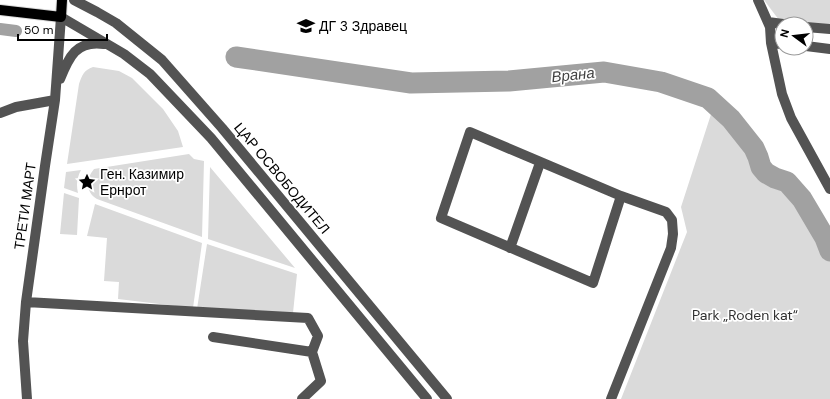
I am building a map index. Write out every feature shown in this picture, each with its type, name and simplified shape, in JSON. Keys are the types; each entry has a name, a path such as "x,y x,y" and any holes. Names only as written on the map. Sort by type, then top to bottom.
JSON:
{"main road":[{"path":"0,10 61,16 62,0"}],"street":[{"name":"ЦАР ОСВОБОДИТЕЛ","path":"74,0 116,23 162,60 222,128 447,399"},
{"path":"758,0 768,22 782,94 791,118 830,189"},
{"name":"ЦАР ОСВОБОДИТЕЛ","path":"61,16 124,54 150,74 211,138 427,399"},
{"name":"ТРЕТИ МАРТ","path":"27,399 23,342 26,302 44,166 55,100 61,16"},
{"path":"768,22 774,23"},
{"path":"814,28 830,29"},
{"path":"56,87 68,60 74,52 87,43 107,44"},
{"path":"814,47 830,49"},
{"path":"0,113 16,107 55,100"},
{"path":"611,399 671,248 673,234 672,220 666,212 621,196 470,132 441,218 593,283 621,196"},
{"path":"510,248 540,162"},
{"path":"26,302 308,318 318,336 312,352 321,381 302,399"},
{"path":"213,337 312,352"},
{"path":"20,399 27,399"}],"green space":[{"path":"764,0 830,0 830,25 814,23 814,16 776,16"},
{"path":"93,67 119,71 132,78 163,109 178,131 183,147 67,164 79,84 84,73"},
{"name":"Park „Roden kat“","path":"714,105 730,121 804,207 830,247 830,399 621,399 687,232 681,207"},
{"path":"189,154 194,159 204,161 202,237 97,199 90,193 88,181 89,176 94,169"},
{"path":"210,167 295,268 208,239"},
{"path":"81,170 77,181 78,193 64,188 66,172"},
{"path":"64,193 79,198 77,235 60,234"},
{"path":"95,204 202,243 193,308 118,299 119,282 104,281 107,238 87,236"},
{"path":"207,244 297,274 293,313 197,309"}],"waterway":[{"name":"Врана","path":"0,29 16,31"},
{"name":"Врана","path":"236,57 411,83 509,81 604,72 661,82 708,98 731,119 754,148 761,167 766,173 787,182 802,199 825,238 830,251"}],"place":[{"name":"ДГ 3 Здравец","path":"306,26"},
{"name":"Ген. Казимир Ернрот","path":"87,182"}]}
